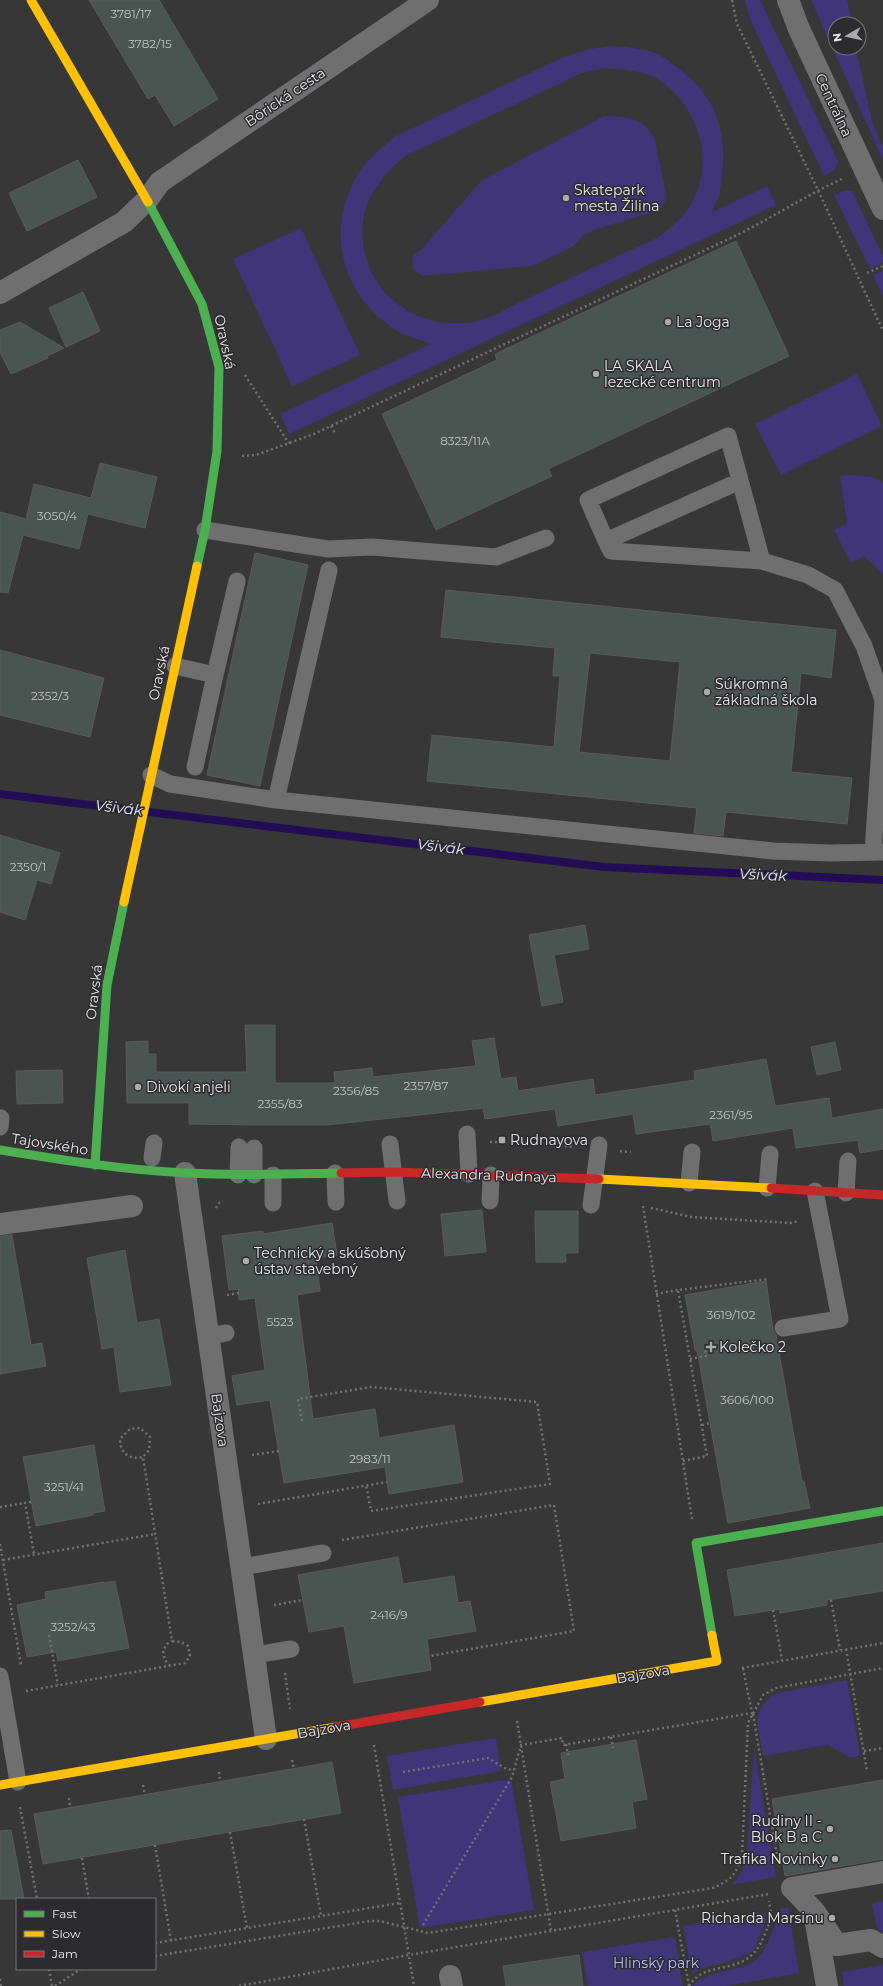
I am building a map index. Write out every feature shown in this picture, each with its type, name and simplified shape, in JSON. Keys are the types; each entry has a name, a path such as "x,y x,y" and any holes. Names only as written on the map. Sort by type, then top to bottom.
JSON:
{"street":[{"path":"31,0 147,200"},
{"name":"Bôrická cesta","path":"0,293 124,222 147,200 160,182 428,0"},
{"name":"Centrálna","path":"788,0 799,30 883,209"},
{"name":"Oravská","path":"95,1165 107,984 136,840 205,530 217,451 219,366 202,304 147,200"},
{"name":"Tajovského","path":"0,1150 95,1165"},
{"name":"Alexandra Rudnaya","path":"95,1165 185,1173 246,1175 393,1172 490,1174 689,1183 883,1195"},
{"name":"Bajzova","path":"185,1173 217,1334 241,1567 266,1739"},
{"path":"0,1224 132,1206"},
{"path":"717,1661 696,1543 883,1511"},
{"name":"Bajzova","path":"0,1785 717,1661"},
{"path":"792,1888 883,1872"},
{"path":"792,1888 814,1911 837,1945 871,1940 883,1947"},
{"path":"814,1911 827,1986"}],"lane":[{"path":"151,775 170,784 276,800 773,851 830,854 878,852 883,701 864,646 835,590 808,575 762,561 611,551 588,500 728,436 762,561"},
{"path":"606,541 740,480"},
{"path":"205,530 328,549 372,547 496,557 546,538"},
{"path":"276,800 329,570"},
{"path":"195,767 237,581"},
{"path":"175,666 215,675"},
{"path":"468,1139 470,1174"},
{"path":"390,1144 397,1201"},
{"path":"591,1205 599,1147"},
{"path":"246,1148 246,1175"},
{"path":"689,1183 692,1152"},
{"path":"767,1188 770,1154"},
{"path":"846,1193 848,1161"},
{"path":"335,1174 336,1202"},
{"path":"490,1174 490,1201"},
{"path":"273,1175 273,1203"},
{"path":"783,1328 840,1319 816,1191"},
{"path":"241,1567 324,1553"},
{"path":"254,1655 286,1650"},
{"path":"0,1676 18,1782"}],"path":[{"path":"732,0 737,24 818,190 883,331"},
{"path":"237,457 256,455 291,444 331,426 734,236 803,200 818,190 864,168"},
{"path":"867,273 883,266"},
{"path":"244,373 286,439 291,444"},
{"path":"331,426 335,433"},
{"path":"468,1139 482,1142 524,1142 599,1147 633,1152"},
{"path":"213,1215 218,1203 228,1199"},
{"path":"635,1205 691,1217 791,1223 822,1218"},
{"path":"643,1206 696,1543"},
{"path":"656,1294 768,1279"},
{"path":"678,1290 707,1456 683,1461"},
{"path":"229,1294 239,1293"},
{"path":"690,1359 706,1356 705,1349"},
{"path":"302,1421 298,1399 371,1386 537,1402 550,1484 371,1511 366,1485"},
{"path":"702,1424 710,1423"},
{"path":"140,1428 150,1437 149,1450 143,1457 135,1459 129,1457 123,1450 120,1439 130,1429 140,1428"},
{"path":"259,1454 279,1451"},
{"path":"143,1457 172,1641"},
{"path":"267,1502 387,1482"},
{"path":"0,1507 31,1502"},
{"path":"25,1503 34,1554"},
{"path":"324,1553 322,1544 554,1506 574,1630 430,1656"},
{"path":"3,1560 156,1534"},
{"path":"0,1544 22,1668"},
{"path":"267,1562 275,1612"},
{"path":"274,1605 303,1600"},
{"path":"831,1600 840,1650"},
{"path":"773,1610 782,1660"},
{"path":"49,1635 58,1686"},
{"path":"4,1695 58,1686 170,1666 185,1663 190,1656 188,1646 182,1642 172,1641 167,1644 163,1651 165,1660 170,1666"},
{"path":"717,1661 744,1668 883,1643"},
{"path":"846,1649 867,1770"},
{"path":"286,1650 294,1734"},
{"path":"744,1668 780,1877 792,1888"},
{"path":"156,1956 370,1921 380,1921 428,1933 713,1888 728,1881 738,1869 742,1855 748,1724 752,1713 763,1695 776,1688 883,1668"},
{"path":"24,1684 27,1699"},
{"path":"521,1745 562,1738 563,1745 752,1713"},
{"path":"509,1722 517,1721 552,1931"},
{"path":"611,1737 613,1748"},
{"path":"366,1744 381,1742"},
{"path":"374,1743 414,1986"},
{"path":"566,1744 568,1755"},
{"path":"423,1925 512,1776 521,1745"},
{"path":"864,1751 883,1748"},
{"path":"402,1772 488,1758 505,1768 514,1771"},
{"path":"19,1801 37,1898"},
{"path":"304,1819 321,1916"},
{"path":"230,1832 247,1928"},
{"path":"155,1845 171,1941"},
{"path":"82,1858 89,1898"},
{"path":"239,1986 409,1955 768,1894 792,1888"},
{"path":"689,1986 693,1979 700,1974 742,1962 753,1957 760,1948 772,1918 768,1894"},
{"path":"156,1943 400,1903"},
{"path":"675,1910 689,1986"},
{"path":"49,1970 53,1986 79,1970"},
{"path":"0,1978 1,1986"}],"green space":[{"path":"745,0 760,0 838,161 835,170 824,176 750,19"},
{"path":"811,0 847,0 850,16 827,16 827,36"},
{"path":"610,46 627,47 655,53 680,69 704,94 712,106 717,118 723,145 720,191 711,213 767,186 776,205 289,434 280,414 431,344 397,331 378,316 362,299 351,280 344,259 341,238 342,215 349,193 360,171 376,153 394,137 564,57 590,49","holes":["604,68 638,72 656,78 674,92 684,103 691,116 701,142 703,157 702,171 694,199 679,220 659,237 478,321 459,323 441,322 423,318 392,300 380,287 371,271 365,253 363,224 365,211 370,198 394,166 405,156 582,73"]},
{"path":"836,56 858,56 872,122 883,146 883,160"},
{"name":"Skatepark mesta Žilina","path":"604,116 634,119 645,126 655,140 666,195 664,204 657,211 596,229 582,236 574,246 532,266 423,276 413,269 413,255 421,250 481,181"},
{"path":"843,191 852,191 883,256 883,263 870,269 834,195"},
{"path":"301,228 360,355 292,386 233,259"},
{"path":"883,271 883,296 873,275"},
{"path":"857,374 882,426 781,475 755,424"},
{"path":"853,475 871,477 883,482 883,574 864,556 851,563 834,530 847,523 840,476"},
{"path":"847,1680 860,1756 851,1758 828,1745 763,1756 758,1720 762,1706 768,1699 777,1693"},
{"path":"496,1738 501,1771 393,1790 387,1756"},
{"path":"754,1747 776,1877 731,1885 742,1872 747,1855"},
{"path":"511,1779 534,1910 420,1928 398,1797"},
{"path":"883,1901 883,1932 877,1928 872,1903"},
{"path":"788,1907 799,1973 726,1986 693,1986 699,1980 707,1976 743,1967 758,1958 762,1954 768,1942 781,1909"},
{"path":"757,1912 765,1914 766,1921 753,1951 739,1958 700,1969 692,1974 683,1926"},
{"name":"Hlinský park","path":"675,1937 683,1986 588,1986 582,1952"},
{"path":"883,1965 883,1986 844,1986 842,1972"}],"building":[{"path":"89,0 159,0 218,99 174,126 155,95 148,99"},
{"path":"78,160 97,197 27,231 9,193"},
{"path":"736,241 789,356 548,469 552,476 436,530 382,414 497,360 495,354"},
{"path":"83,292 100,331 66,347 49,308"},
{"path":"20,322 64,348 47,356 48,358 11,374 0,352 0,330"},
{"path":"100,463 157,477 145,528 88,514 79,549 23,535 8,593 0,592 0,512 26,519 34,484 91,498"},
{"path":"255,553 308,565 260,786 207,775"},
{"path":"446,590 836,630 831,678 801,673 791,772 852,778 847,824 726,812 723,836 694,833 697,808 427,781 432,735 554,747 560,676 553,676 555,648 441,637","holes":["590,653 680,662 670,761 579,752"]},
{"path":"0,650 104,678 90,737 0,715"},
{"path":"0,835 60,853 51,884 37,880 25,920 0,912"},
{"path":"585,925 589,949 554,955 563,1002 542,1006 529,935"},
{"path":"245,1025 275,1025 275,1083 335,1083 334,1072 372,1068 373,1077 476,1066 472,1041 494,1038 501,1079 516,1077 518,1091 593,1079 595,1095 695,1080 694,1071 766,1059 775,1106 829,1098 832,1118 883,1109 883,1149 860,1153 858,1140 796,1148 793,1128 713,1141 710,1124 636,1134 633,1114 558,1126 555,1109 485,1119 483,1108 327,1125 259,1125 189,1124 189,1103 127,1103 126,1042 148,1041 148,1054 156,1054 156,1072 247,1072"},
{"path":"835,1042 841,1070 817,1075 811,1047"},
{"path":"62,1070 63,1103 17,1104 16,1071"},
{"path":"482,1210 486,1252 445,1256 441,1214"},
{"path":"535,1211 578,1211 578,1253 565,1253 566,1262 536,1262"},
{"path":"332,1223 337,1255 316,1258 320,1291 297,1295 313,1419 375,1409 379,1438 454,1425 463,1482 389,1494 385,1467 284,1483 270,1400 237,1405 232,1376 265,1370 255,1298 239,1300 238,1289 229,1290 222,1236 263,1231 263,1234"},
{"path":"12,1235 31,1345 42,1343 46,1366 0,1374 0,1236"},
{"path":"125,1250 137,1323 159,1319 171,1385 120,1392 114,1347 102,1349 87,1258"},
{"path":"766,1281 773,1330 776,1335 802,1481 804,1481 810,1508 728,1523 697,1350 695,1350 685,1295"},
{"path":"94,1445 105,1511 93,1513 93,1515 36,1526 23,1457"},
{"path":"883,1543 883,1591 827,1600 827,1605 780,1613 779,1609 735,1616 727,1570"},
{"path":"398,1557 403,1584 454,1576 458,1603 470,1601 476,1631 427,1639 431,1670 354,1683 344,1626 309,1632 298,1575"},
{"path":"115,1581 129,1648 58,1661 56,1652 27,1657 17,1605 46,1599 45,1592"},
{"path":"636,1740 647,1799 632,1802 636,1828 561,1841 550,1782 565,1779 561,1753"},
{"path":"332,1762 341,1813 43,1864 34,1814"},
{"name":"Rudiny II - Blok B a C","path":"883,1780 883,1859 785,1876 772,1799"},
{"path":"11,1830 24,1898 0,1899 0,1831"},
{"path":"579,1955 583,1986 506,1986 503,1966"}],"waterway":[{"name":"Všivák","path":"0,794 604,867 883,880"}],"traffic: fast":[{"path":"148,202 202,304 219,367 217,451 205,530 197,566"},
{"path":"95,1165 107,985 124,902"},
{"path":"0,1150 93,1164 163,1172 244,1175 341,1173"},
{"path":"712,1635 696,1543 883,1511"}],"traffic: slow":[{"path":"31,0 148,202"},
{"path":"124,902 197,566"},
{"path":"599,1179 771,1188"},
{"path":"480,1702 717,1661 712,1635"},
{"path":"0,1785 336,1727"}],"traffic: jam":[{"path":"341,1173 393,1172 599,1179"},
{"path":"771,1188 883,1195"},
{"path":"336,1727 480,1702"}],"place":[{"name":"Skatepark mesta Žilina","path":"566,198"},
{"name":"La Joga","path":"668,322"},
{"name":"LA SKALA lezecké centrum","path":"596,374"},
{"name":"Súkromná základná škola","path":"707,692"},
{"name":"Divokí anjeli","path":"138,1087"},
{"name":"Rudnayova","path":"502,1140"},
{"name":"Technický a skúšobný ústav stavebný","path":"246,1261"},
{"name":"Kolečko 2","path":"711,1347"},
{"name":"Rudiny II - Blok B a C","path":"830,1829"},
{"name":"Trafika Novinky","path":"835,1859"},
{"name":"Richarda Marsinu","path":"832,1918"}]}
